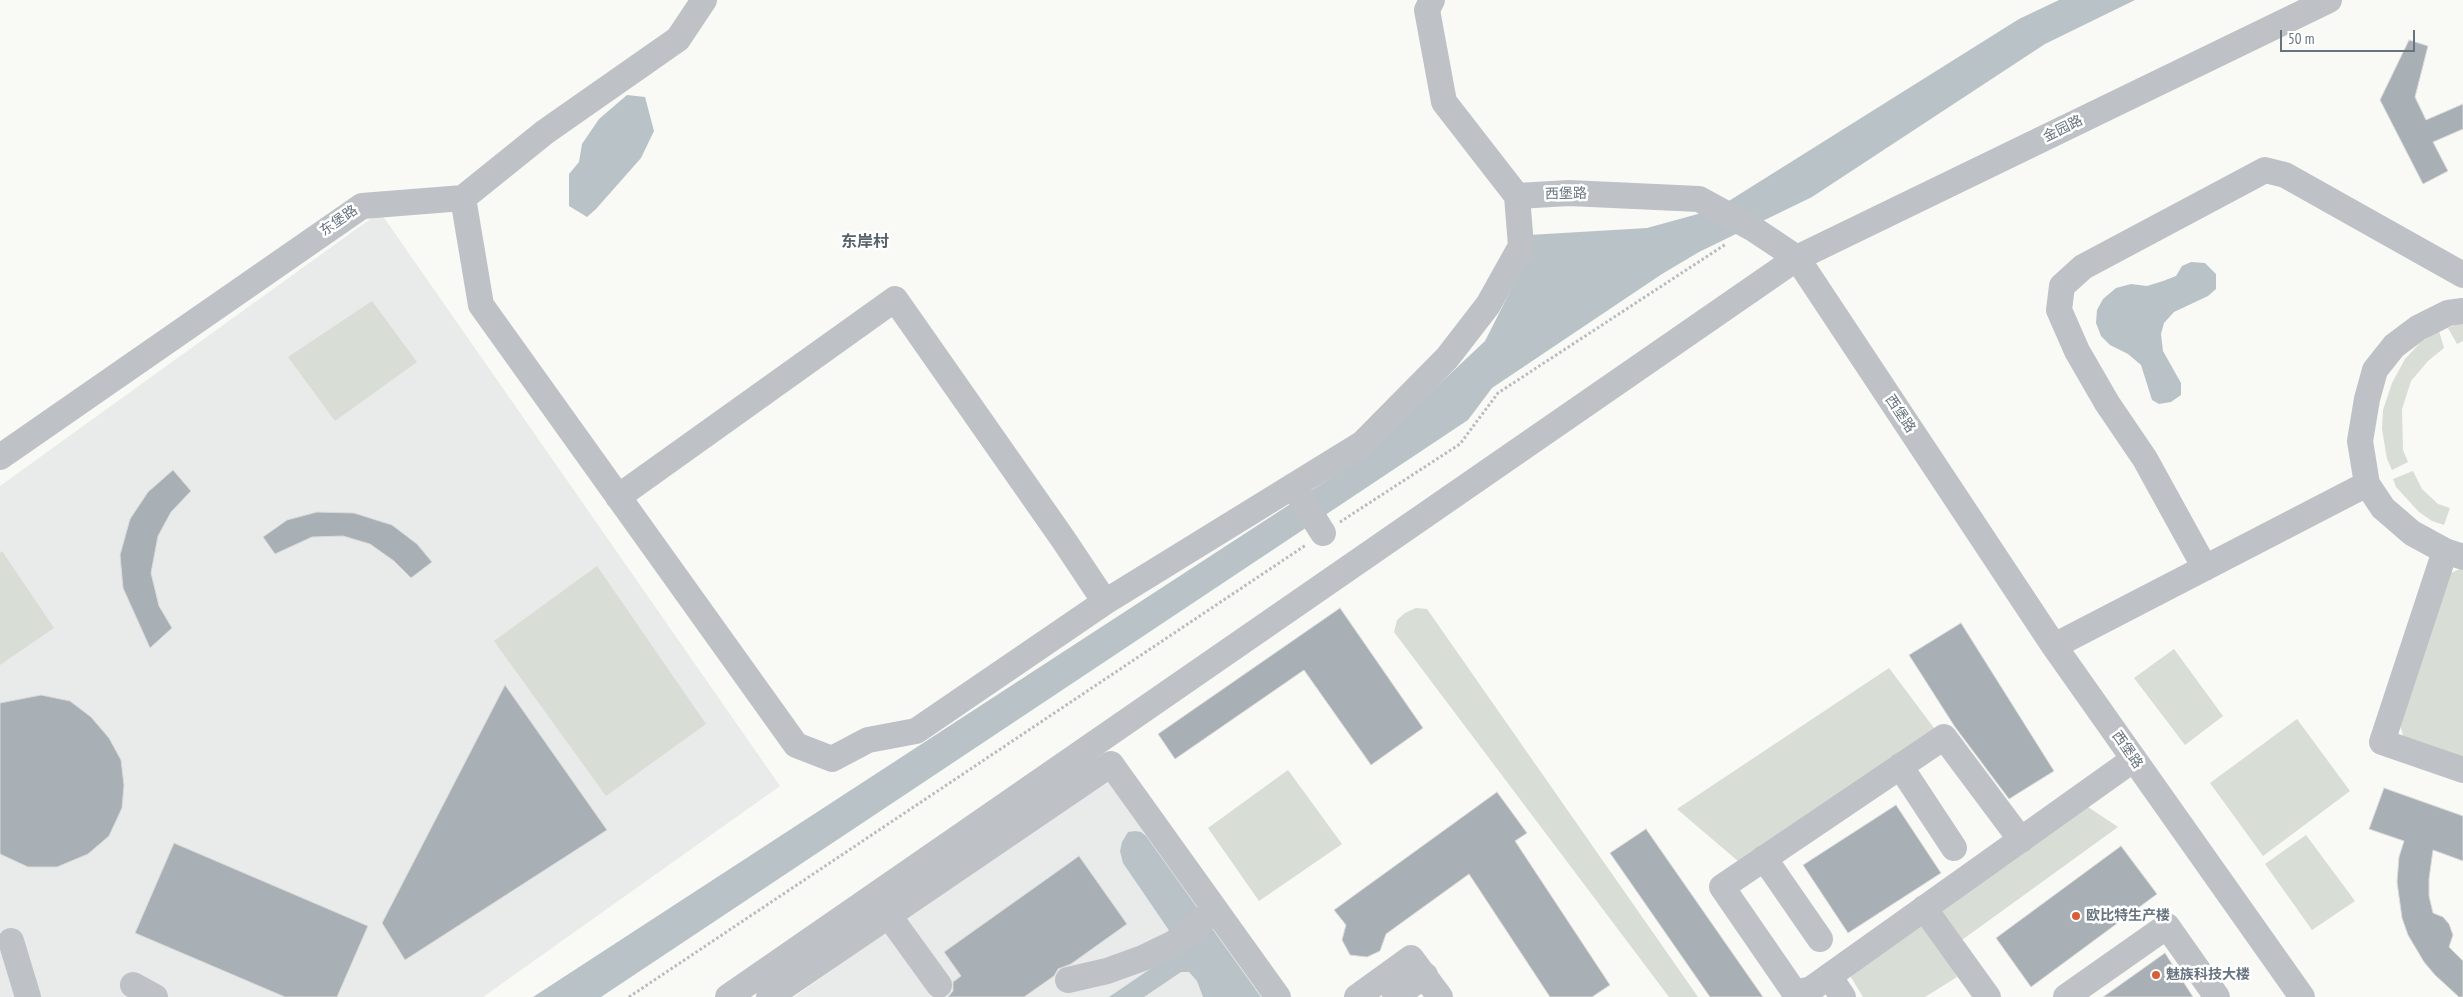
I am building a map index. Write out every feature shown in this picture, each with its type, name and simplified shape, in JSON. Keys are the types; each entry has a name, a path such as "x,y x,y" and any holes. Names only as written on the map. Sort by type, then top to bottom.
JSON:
{"street":[{"path":"704,0 678,39 545,132 463,198 481,305 796,744 832,758 868,740 916,731 1104,602 1363,443 1447,358 1488,305 1521,246 1517,196 1444,102 1427,10 1432,0"},
{"name":"金园路","path":"728,997 1797,258 2329,0"},
{"path":"2205,568 2145,459 2107,403 2077,352 2059,310 2062,286 2083,267 2265,170 2285,176 2463,275"},
{"name":"西堡路","path":"1517,196 1569,193 1704,200 1752,228 1797,258 2054,646 2134,759 2294,994"},
{"name":"东堡路","path":"0,457 362,206 463,198"},
{"path":"618,497 895,300 1063,539 1104,602"},
{"path":"2463,311 2448,313 2418,328 2394,346 2376,370 2367,398 2360,441 2367,484 2383,508 2412,533 2454,554 2382,742 2463,770"},
{"path":"2054,646 2367,484"},
{"path":"1293,486 1323,534"},
{"path":"2020,840 1944,736 1722,887 1796,993 1810,989 1836,987 1924,908 2020,840 2134,759"},
{"path":"769,997 1111,764 1212,913 1278,997"},
{"path":"1900,766 1954,848"},
{"path":"1764,858 1820,939"},
{"path":"1924,908 1988,997"},
{"path":"1068,980 1134,961 1174,943 1212,913"},
{"path":"889,916 939,985"},
{"path":"2066,997 2167,926 2218,997"},
{"path":"11,941 28,997"},
{"path":"1357,997 1411,958 1440,997"},
{"path":"1395,997 1425,975"}],"path":[{"path":"629,997 1460,444 1498,393 1726,244"}],"shaded area":[{"path":"2059,0 2135,0 2045,44 1812,197 1699,252 1662,274 1492,388 1468,420 601,997 533,997 1361,458 1485,341 1519,274 1529,235 1647,228 1716,209 2019,19"},
{"path":"627,95 645,97 654,131 641,158 587,217 569,206 569,174 579,162 582,144 599,119"},
{"path":"380,212 780,786 483,997 0,997 0,486"},
{"path":"2191,262 2205,263 2216,274 2216,289 2208,296 2174,312 2164,323 2161,334 2163,351 2181,383 2181,395 2171,402 2159,404 2152,400 2141,365 2128,354 2110,345 2101,336 2096,323 2097,310 2103,299 2116,288 2131,284 2147,286 2163,281 2176,276 2182,266"},
{"path":"372,301 417,362 335,421 288,357"},
{"path":"2463,322 2463,341 2457,344 2448,328"},
{"path":"2439,331 2444,348 2428,361 2411,381 2402,409 2403,450 2408,462 2392,470 2387,459 2382,429 2383,410 2392,383 2405,359 2421,342"},
{"path":"2413,471 2422,489 2438,504 2450,508 2444,525 2432,521 2419,512 2396,487 2393,479"},
{"path":"2,551 54,628 0,665 0,553"},
{"path":"597,566 706,724 606,796 494,641"},
{"path":"2460,569 2463,570 2463,759 2404,739 2398,718 2446,575"},
{"path":"1416,608 1427,609 1698,997 1669,997 1394,632 1397,620 1405,613"},
{"path":"2174,649 2223,716 2185,745 2134,678"},
{"path":"1889,668 1937,732 1746,868 1677,809"},
{"path":"2297,719 2350,791 2263,856 2210,783"},
{"path":"1288,770 1342,844 1259,901 1208,828"},
{"path":"1106,776 1265,997 794,997"},
{"path":"2085,805 2118,827 1944,953 1957,977 1925,997 1863,997 1849,974"},
{"path":"1128,832 1141,832 1146,836 1261,997 1203,997 1197,981 1189,972 1181,972 1144,997 1109,997 1181,948 1123,863 1120,851 1122,842"},
{"path":"2306,835 2355,901 2312,930 2265,864"}],"building":[{"path":"2409,40 2428,46 2415,97 2426,120 2463,104 2463,129 2433,142 2448,171 2423,184 2380,100"},
{"path":"173,470 191,491 171,512 158,536 151,573 159,606 172,628 150,648 123,588 120,555 130,519 148,492"},
{"path":"317,512 354,513 392,525 417,544 432,562 411,578 394,561 370,544 343,536 312,537 275,554 263,537 287,520"},
{"path":"1340,608 1423,728 1371,765 1304,670 1175,759 1158,734"},
{"path":"1961,623 2054,771 2009,799 1955,727 1909,655"},
{"path":"505,685 607,830 405,960 382,923"},
{"path":"41,695 70,701 91,717 109,738 121,760 124,785 122,808 109,836 88,854 57,867 28,867 0,854 0,703"},
{"path":"2384,788 2463,816 2463,861 2433,850 2429,896 2433,913 2443,917 2449,924 2453,935 2449,947 2463,961 2463,997 2459,997 2435,975 2424,962 2408,935 2402,918 2397,882 2399,857 2404,841 2369,829"},
{"path":"1497,792 1527,833 1515,841 1610,985 1592,997 1550,997 1469,874 1386,934 1380,951 1367,957 1350,955 1342,940 1346,925 1334,910"},
{"path":"1896,805 1941,873 1848,933 1803,865"},
{"path":"1646,829 1763,997 1710,997 1610,853"},
{"path":"174,843 368,926 337,997 285,997 135,933"},
{"name":"欧比特生产楼","path":"2121,846 2157,894 2031,987 1996,938"},
{"path":"1079,856 1127,924 1071,964 1058,969 1054,976 1024,997 948,997 953,991 953,982 961,976 944,952"},
{"name":"魅族科技大楼","path":"2165,953 2193,997 2103,997"}],"place":[{"name":"欧比特生产楼","path":"2076,916"},
{"name":"魅族科技大楼","path":"2156,975"}],"district":[{"name":"东岸村","path":"865,242"}]}
